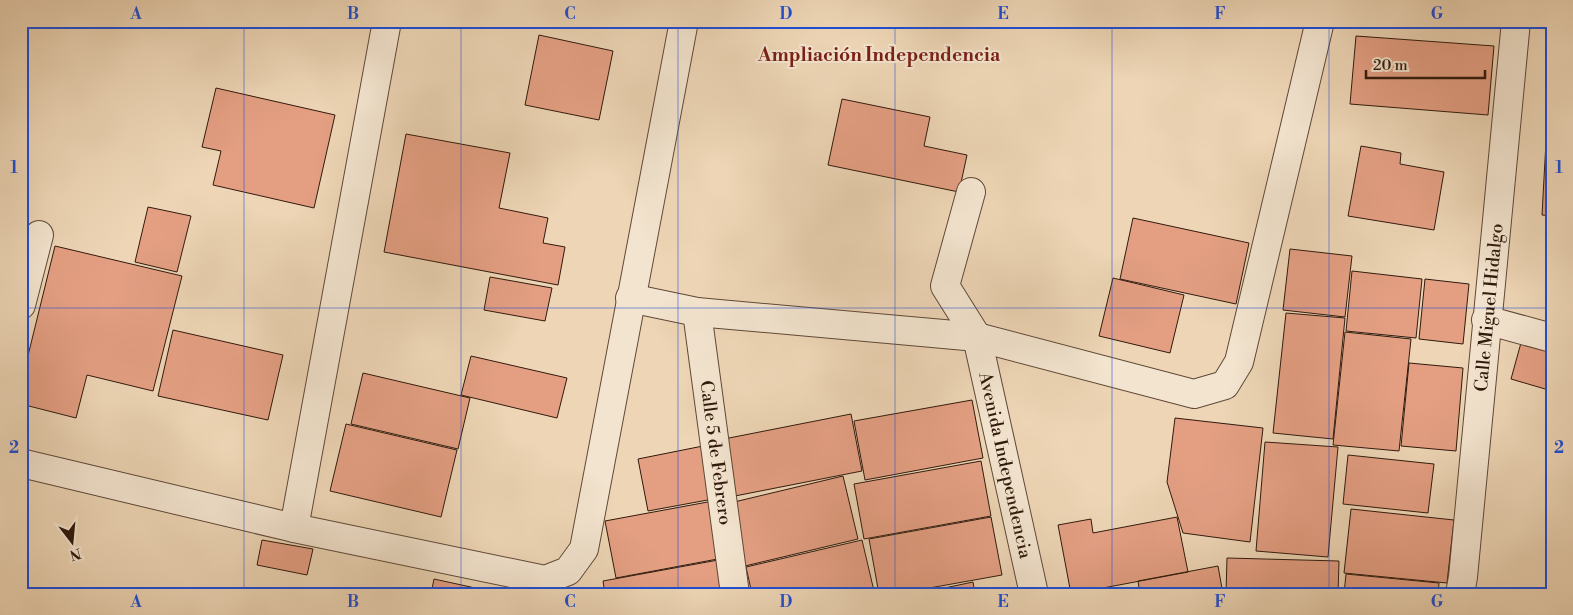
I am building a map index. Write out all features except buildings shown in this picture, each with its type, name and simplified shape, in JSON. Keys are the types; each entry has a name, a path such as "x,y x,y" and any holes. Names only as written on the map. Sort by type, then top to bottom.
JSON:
{"street":[{"path":"294,528 387,21"},
{"path":"21,463 294,528 545,580 568,571 584,549 630,298 684,21"},
{"path":"630,298 697,312 977,337 1194,394 1225,384 1239,362 1320,21"},
{"name":"Calle Miguel Hidalgo","path":"1460,594 1516,21"},
{"name":"Avenida Independencia","path":"971,192 945,286 977,337 1034,594"},
{"path":"21,306 40,235"},
{"name":"Calle 5 de Febrero","path":"697,312 735,594"},
{"path":"1486,320 1552,338"}],"district":[{"name":"Ampliación Independencia","path":"879,54"}]}
